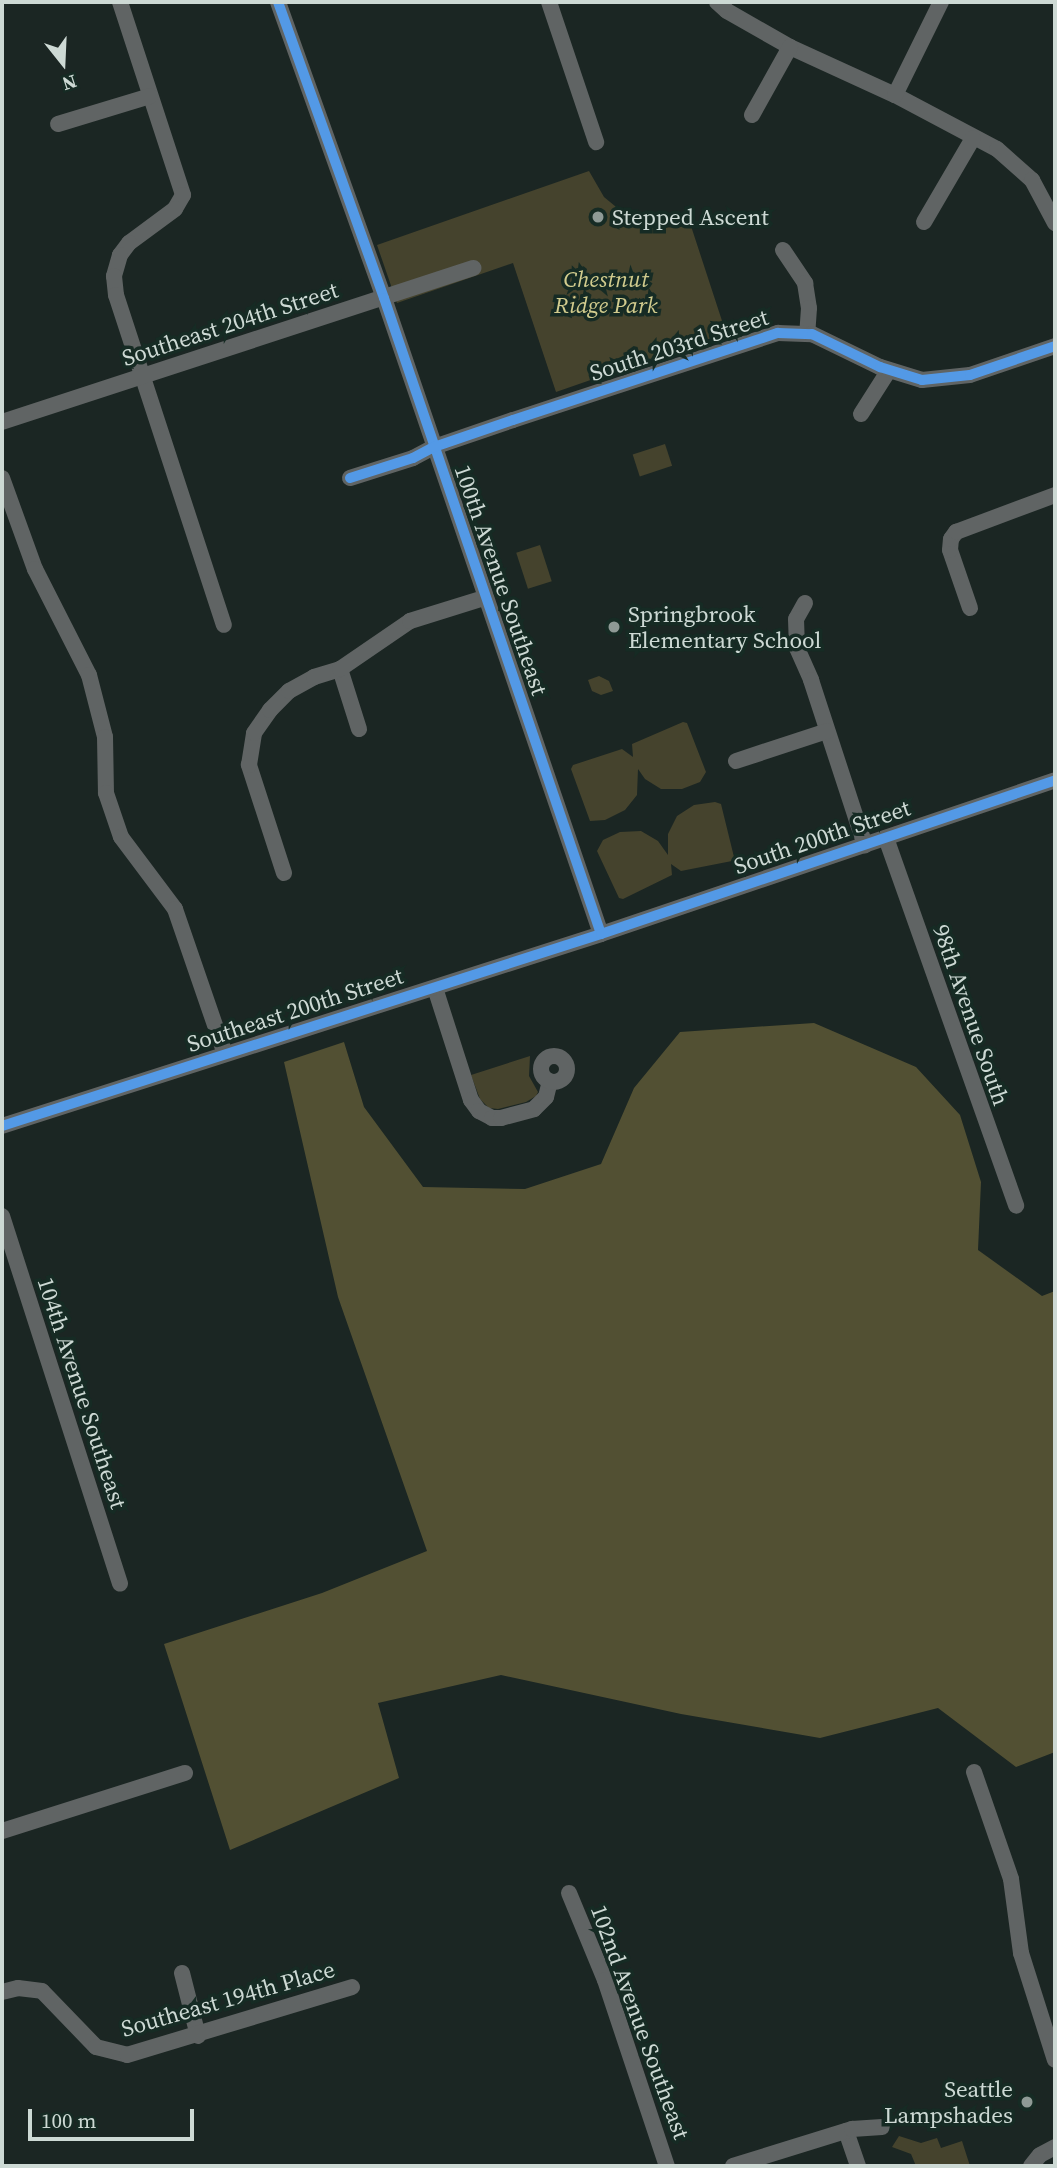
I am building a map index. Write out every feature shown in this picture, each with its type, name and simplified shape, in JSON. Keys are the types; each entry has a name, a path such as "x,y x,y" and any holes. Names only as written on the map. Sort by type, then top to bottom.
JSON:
{"street":[{"path":"120,2 183,195 175,209 129,243 120,255 114,276 116,295 224,625"},
{"name":"100th Avenue Southeast","path":"278,2 384,298 484,598 601,934"},
{"path":"549,2 596,142"},
{"path":"717,2 727,11 790,47 895,95 996,149 1025,172 1043,197 1055,223"},
{"path":"895,95 941,2"},
{"path":"752,115 790,47"},
{"path":"58,124 150,96"},
{"path":"924,222 973,138"},
{"path":"783,250 805,283 809,308 807,334"},
{"name":"Southeast 204th Street","path":"2,422 473,268"},
{"name":"South 203rd Street","path":"350,478 413,458 434,447 778,333 807,334 828,340 889,370 922,380 952,379 1055,346"},
{"path":"862,414 889,370"},
{"path":"2,478 35,569 89,675 99,704 105,737 106,793 121,837 175,909 225,1054"},
{"path":"970,608 950,550 951,539 962,528 1055,495"},
{"path":"284,873 249,765 254,733 270,710 289,691 314,677 340,669 410,621 484,598"},
{"path":"805,603 796,619 797,648 865,845"},
{"path":"340,669 359,729"},
{"path":"736,761 827,731"},
{"name":"South 200th Street","path":"601,934 1055,780"},
{"name":"98th Avenue South","path":"886,838 1016,1206"},
{"name":"Southeast 200th Street","path":"2,1126 601,934"},
{"path":"435,988 471,1100 478,1111 492,1118 501,1118 534,1109 546,1097 550,1081"},
{"name":"104th Avenue Southeast","path":"2,1216 120,1583"},
{"path":"974,1772 1011,1879 1021,1953 1055,2060"},
{"path":"2,1831 186,1773"},
{"name":"102nd Avenue Southeast","path":"569,1893 606,1980 667,2166"},
{"path":"181,1973 198,2036"},
{"name":"Southeast 194th Place","path":"2,1992 34,1988 51,1997 96,2047 127,2055 198,2036 352,1987"},
{"path":"735,2166 846,2131 882,2127"},
{"path":"846,2131 858,2166"},
{"path":"1031,2166 1041,2155 1055,2147"}],"green space":[{"name":"Chestnut Ridge Park","path":"589,171 604,197 627,216 660,228 691,226 726,333 556,392 513,263 397,303 377,245"},
{"path":"665,444 672,466 640,476 633,455"},
{"path":"540,545 552,581 528,589 516,553"},
{"path":"599,676 609,681 613,691 601,695 592,691 588,680"},
{"path":"683,722 687,723 706,772 700,782 682,789 661,789 645,779 638,769 637,795 625,810 605,820 590,821 571,769 573,765 622,749 633,757 632,744"},
{"path":"715,802 721,804 734,857 732,861 681,871 671,864 672,875 623,899 619,898 597,851 603,840 620,832 641,831 658,841 668,855 668,834 677,816 694,805"},
{"path":"530,1056 529,1076 538,1092 536,1096 526,1102 498,1109 489,1108 480,1099 471,1075"},
{"path":"899,2136 921,2143 937,2138 941,2148 962,2141 970,2166 916,2166 911,2154 892,2147"}],"shaded area":[{"path":"814,1023 916,1067 960,1115 981,1182 978,1250 1042,1296 1055,1291 1055,1752 1016,1767 938,1708 820,1738 681,1714 501,1675 378,1703 399,1778 230,1850 164,1644 322,1593 427,1551 338,1297 284,1062 344,1042 364,1107 423,1187 525,1189 601,1164 634,1088 680,1032"}],"cycle path":[{"path":"278,2 384,298 601,934"},
{"path":"350,478 413,458 434,447 513,420 778,333 812,334 880,367 922,380 970,375 1055,346"},
{"path":"2,1126 601,934 1055,780"}],"place":[{"name":"Stepped Ascent","path":"598,217"},
{"name":"Springbrook Elementary School","path":"614,627"},
{"name":"Seattle Lampshades","path":"1027,2102"}]}
